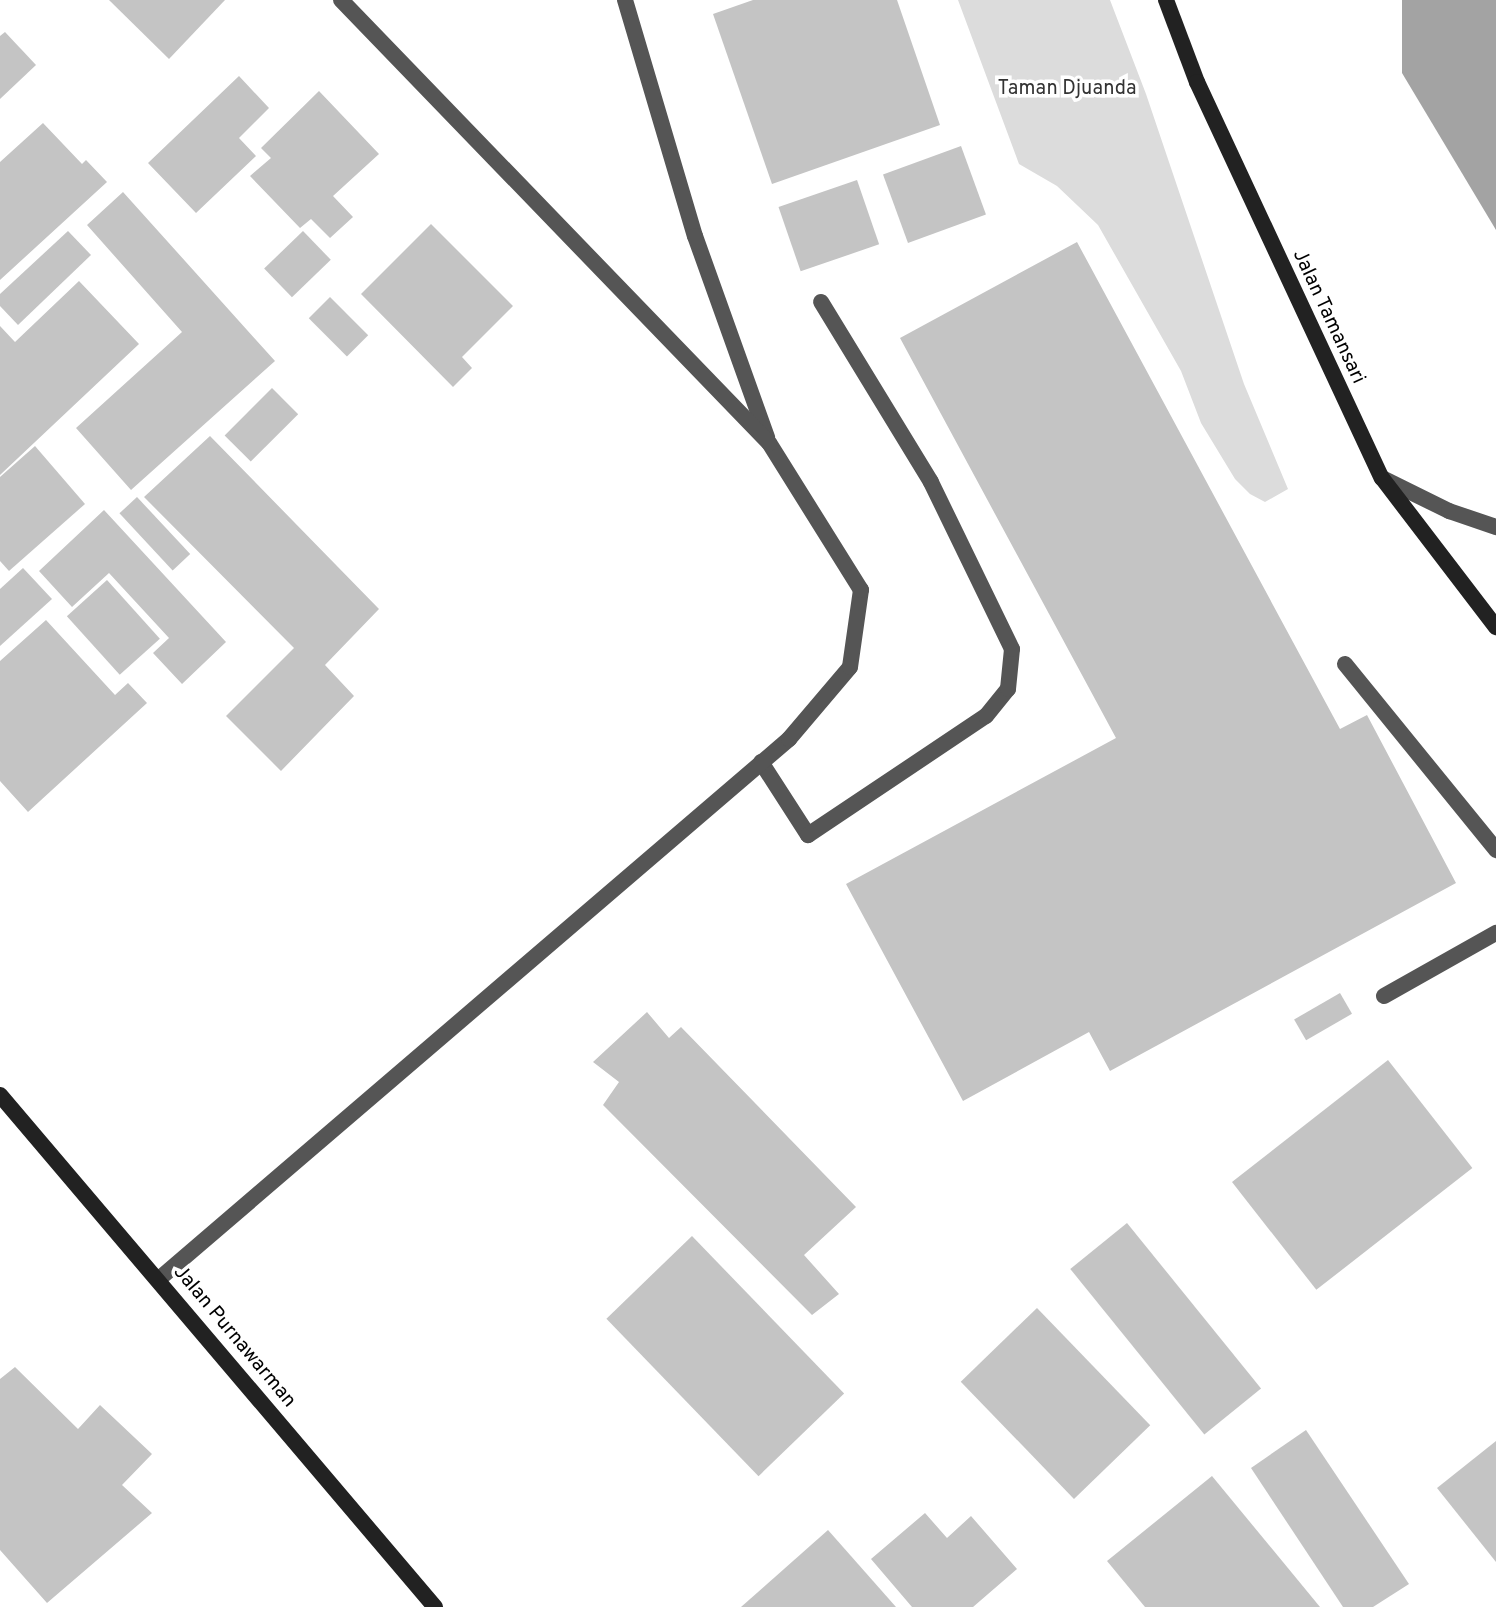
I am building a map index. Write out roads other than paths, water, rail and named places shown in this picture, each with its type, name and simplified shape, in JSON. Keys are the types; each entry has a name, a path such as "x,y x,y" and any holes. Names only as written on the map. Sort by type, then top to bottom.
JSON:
{"main road":[{"name":"Jalan Tamansari","path":"1166,0 1197,82 1382,478 1496,627"},
{"name":"Jalan Purnawarman","path":"0,1095 435,1607"}],"street":[{"path":"159,1279 789,739 850,667 861,590 769,443 341,0"},
{"path":"625,0 695,236 769,443"},
{"path":"761,762 808,835 986,716 1008,689 1012,649 938,496 821,302"},
{"path":"1382,478 1449,511 1496,527"},
{"path":"1345,664 1496,850"},
{"path":"1384,996 1496,933"}],"park label":[{"name":"Taman Djuanda","path":"1067,89"}]}
